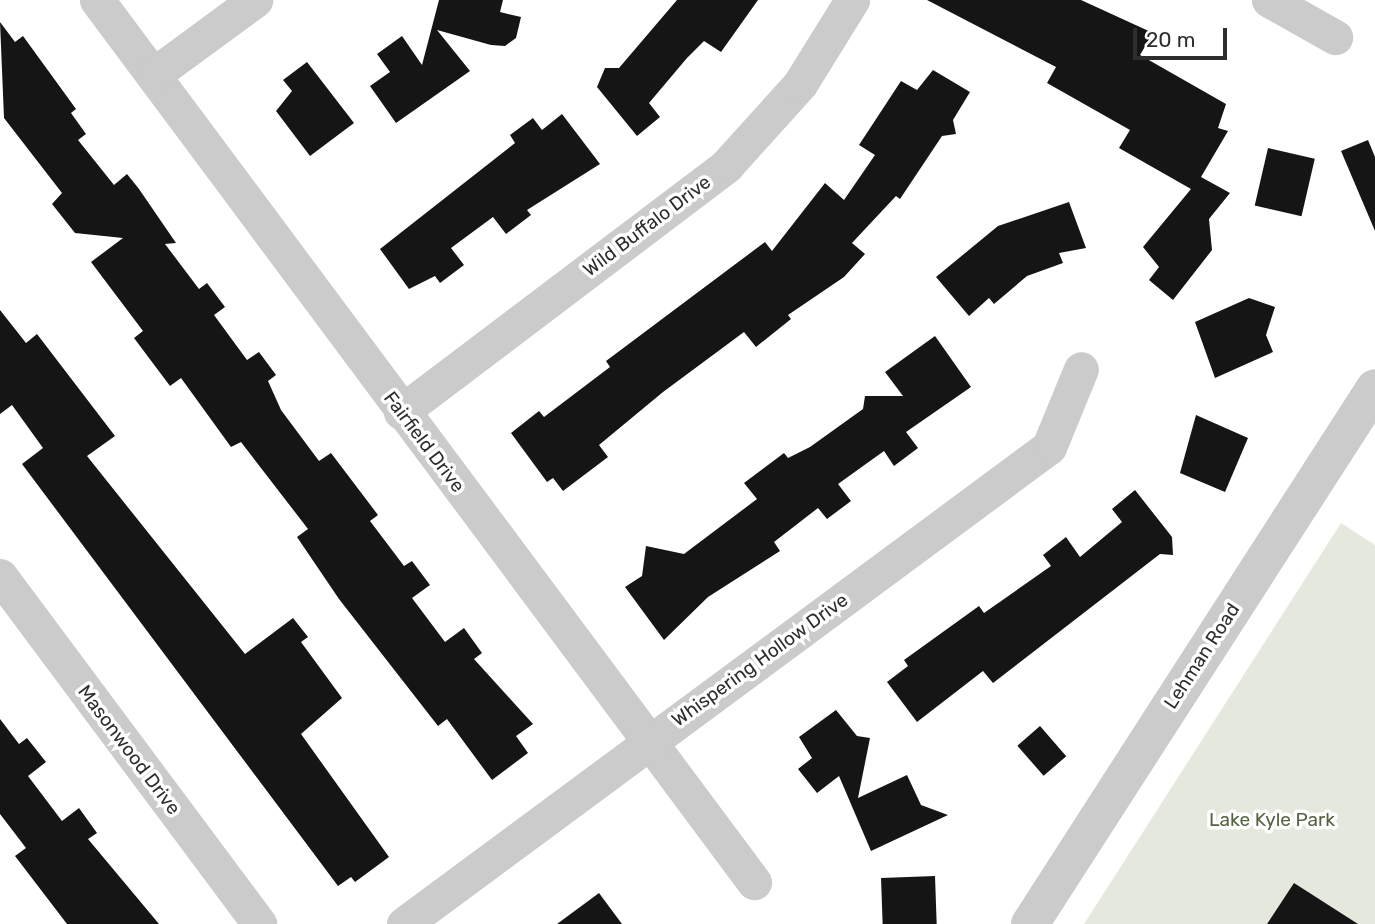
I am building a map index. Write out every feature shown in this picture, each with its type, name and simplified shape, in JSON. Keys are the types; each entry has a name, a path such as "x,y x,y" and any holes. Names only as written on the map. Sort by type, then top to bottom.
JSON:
{"street":[{"name":"Fairfield Drive","path":"97,0 401,412 652,740 754,883"},
{"path":"153,75 255,0"},
{"name":"Wild Buffalo Drive","path":"401,412 726,166 800,84 852,0"},
{"path":"1269,0 1335,37"},
{"name":"Whispering Hollow Drive","path":"404,924 1049,447 1081,369"},
{"name":"Lehman Road","path":"1030,924 1375,388"},
{"name":"Masonwood Drive","path":"0,576 259,924"}],"green space":[{"name":"Lake Kyle Park","path":"1341,523 1375,545 1375,924 1084,924"}],"building":[{"path":"439,0 503,0 500,12 521,17 516,38 505,46 491,45 437,30 470,71 396,123 370,86 390,72 377,54 402,36 422,65"},
{"path":"677,0 758,0 721,52 704,41 687,58 649,103 660,117 637,136 597,87 605,68 619,68"},
{"path":"927,0 1081,0 1153,33 1140,55 1226,104 1218,128 1228,131 1201,177 1230,193 1209,219 1212,250 1173,300 1149,280 1159,267 1143,247 1191,189 1119,148 1130,130 1047,83 1056,67"},
{"path":"0,22 15,42 23,36 76,109 71,113 86,134 78,140 114,185 127,174 139,189 176,243 165,244 199,289 207,283 225,307 214,315 247,360 259,352 276,375 268,381 281,410 319,461 331,453 378,515 370,521 404,566 412,561 430,585 412,598 445,642 464,628 482,653 474,659 533,724 516,736 528,753 492,780 447,719 438,726 339,599 297,537 308,529 241,442 231,447 181,378 170,386 134,338 143,331 91,262 123,238 75,233 52,204 62,193 4,118"},
{"path":"307,62 354,123 310,156 276,111 292,91 283,80"},
{"path":"933,70 970,92 953,120 956,134 942,136 900,199 896,196 852,243 865,254 844,277 788,315 791,319 756,347 744,332 663,392 599,445 608,457 563,491 553,478 547,482 511,433 539,411 544,417 610,367 606,361 765,242 772,251 825,183 844,200 875,155 859,145 901,81 917,90"},
{"path":"562,114 600,164 527,210 531,215 506,234 493,217 451,248 464,265 440,283 435,276 409,289 380,249 515,143 510,135 533,118 542,130"},
{"path":"1368,140 1375,157 1375,231 1341,151"},
{"path":"1268,148 1315,159 1301,216 1255,205"},
{"path":"1069,202 1086,248 1059,253 1063,263 1027,276 994,304 989,298 969,316 936,277 998,226"},
{"path":"1249,298 1275,307 1266,335 1273,352 1215,378 1195,322"},
{"path":"0,310 26,343 37,334 115,436 87,456 245,654 293,618 308,637 301,642 342,698 301,734 389,857 355,882 351,877 338,886 22,464 43,448 12,405 0,414"},
{"path":"935,336 971,387 906,432 918,448 894,466 884,451 838,484 851,501 827,519 818,508 774,542 780,551 708,597 664,640 625,587 642,576 646,546 684,554 757,499 744,483 784,453 788,458 810,447 863,409 865,396 903,396 885,372"},
{"path":"1196,415 1248,438 1225,492 1180,473"},
{"path":"1135,490 1172,537 1173,555 1160,554 993,683 983,671 917,722 887,682 908,666 904,660 979,606 984,613 1051,566 1043,555 1066,537 1080,557 1122,522 1112,509"},
{"path":"836,710 857,736 870,738 858,798 907,775 921,805 948,815 871,851 839,776 817,793 798,769 812,758 799,737"},
{"path":"0,719 19,744 27,738 46,762 28,776 62,821 79,808 97,833 88,839 159,924 67,924 15,856 26,848 0,814"},
{"path":"1040,726 1066,756 1044,776 1017,746"},
{"path":"935,876 937,924 883,924 881,878"},
{"path":"1294,883 1358,924 1267,924"},
{"path":"599,893 622,924 557,924"}]}
